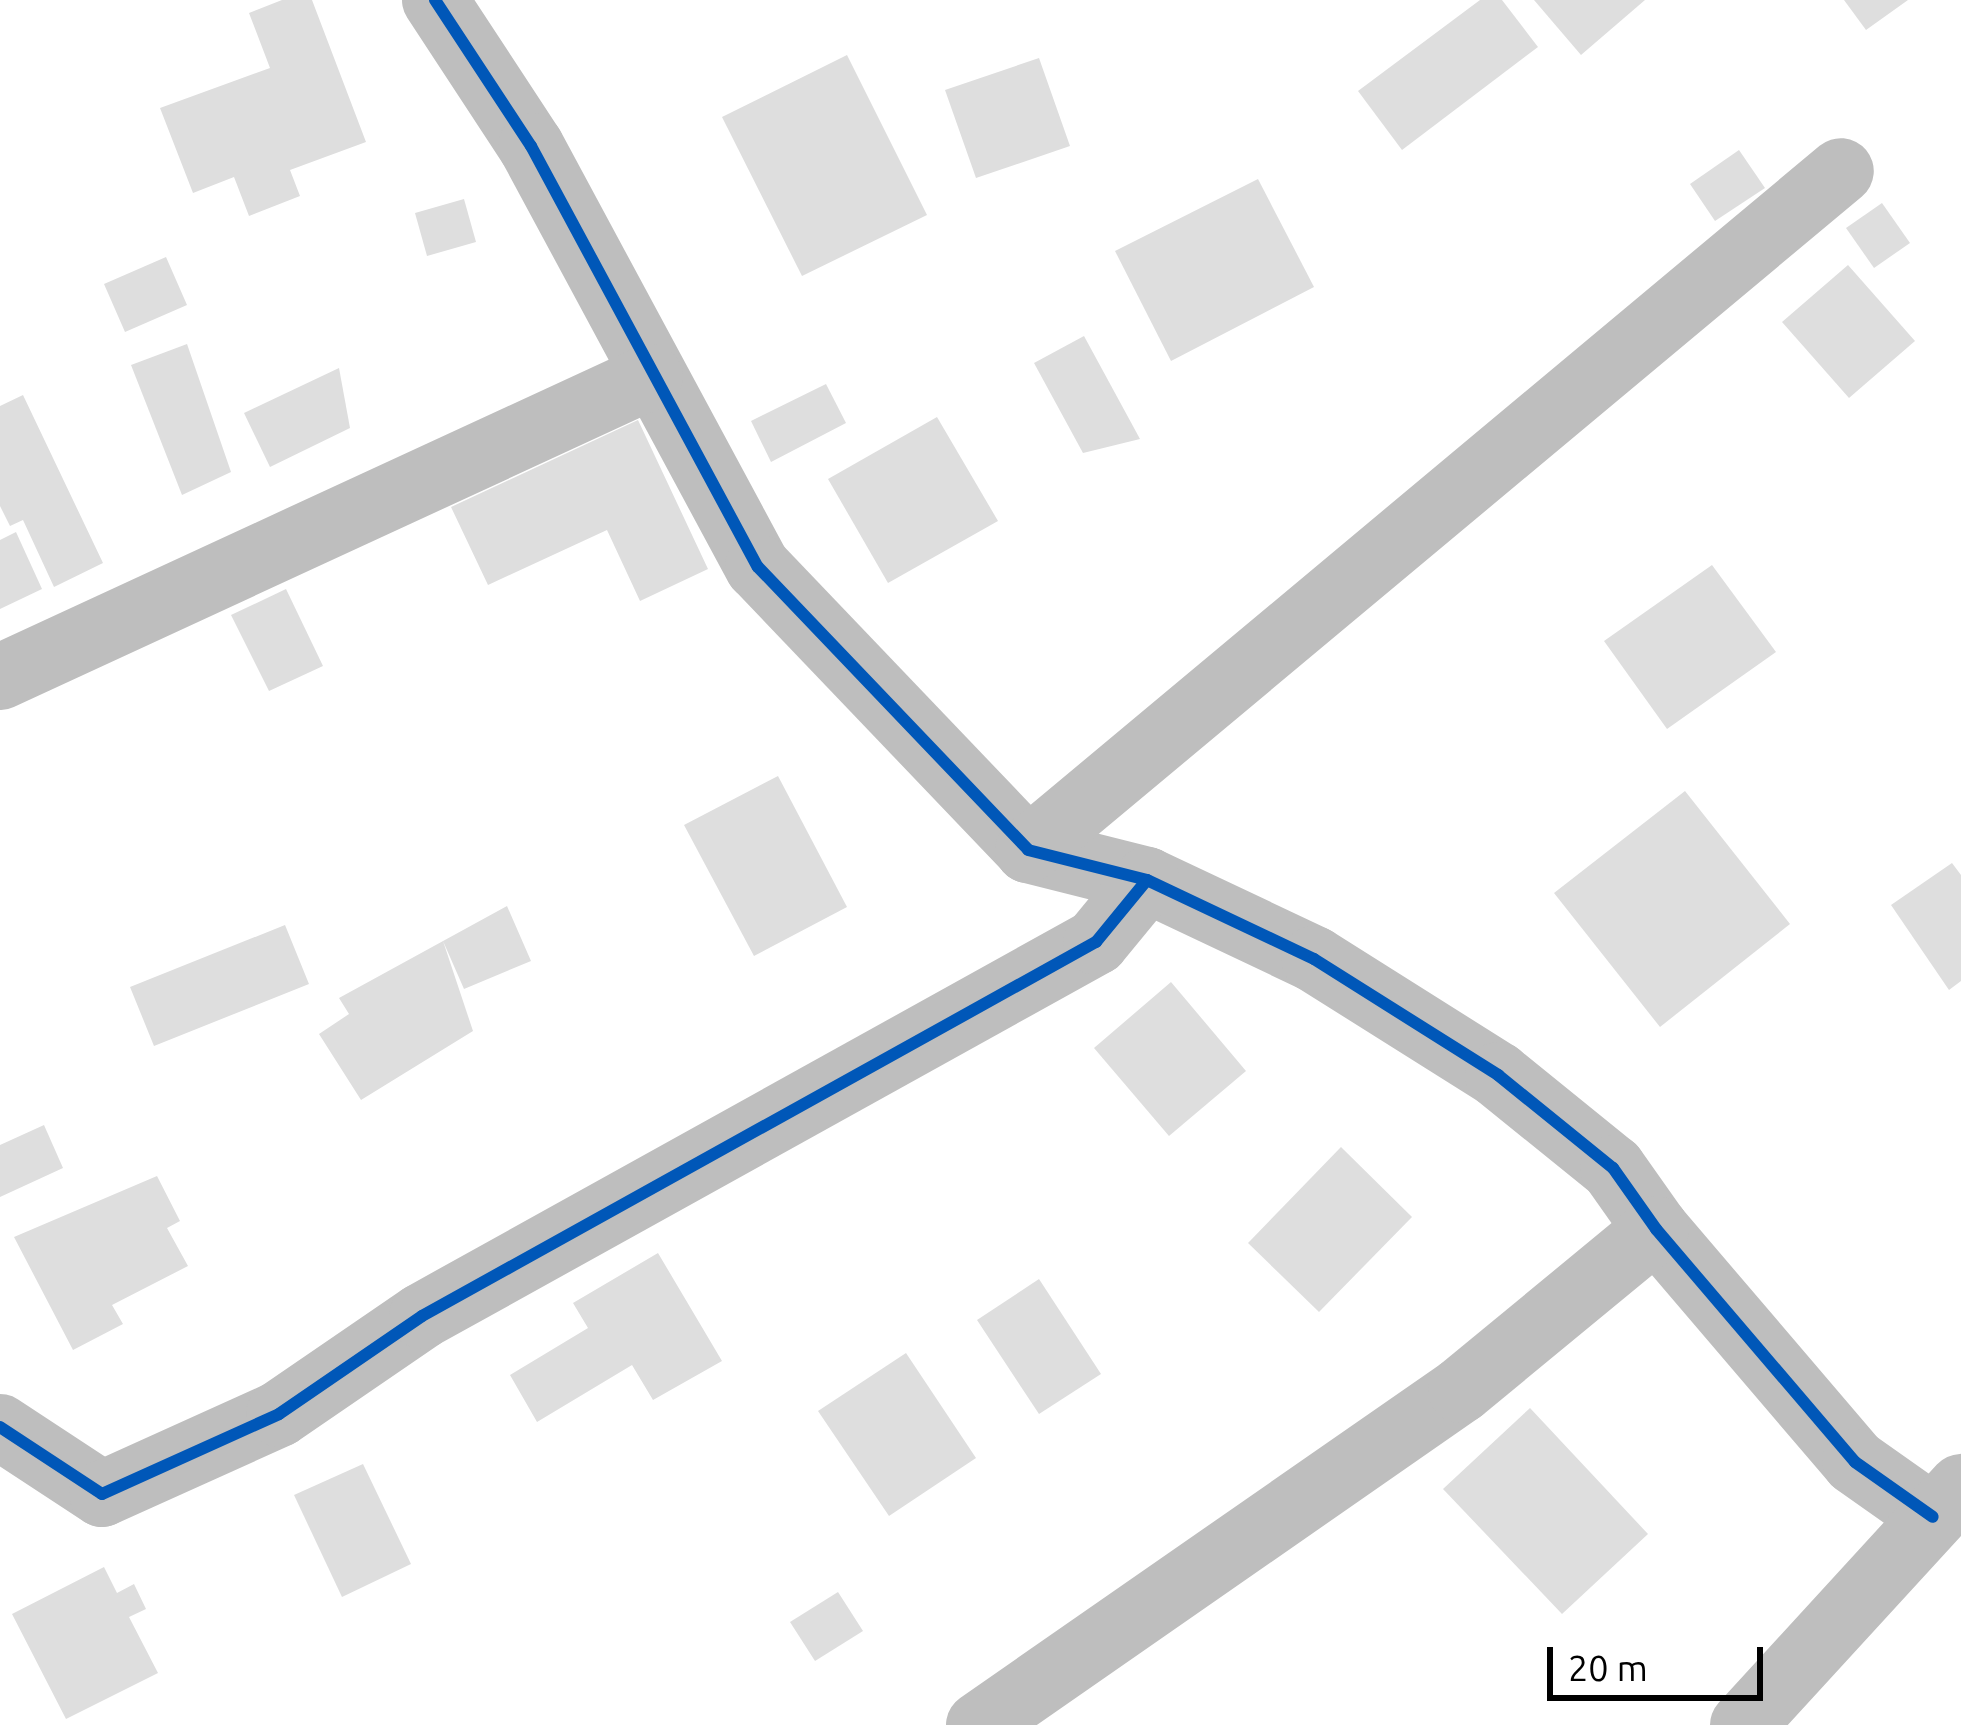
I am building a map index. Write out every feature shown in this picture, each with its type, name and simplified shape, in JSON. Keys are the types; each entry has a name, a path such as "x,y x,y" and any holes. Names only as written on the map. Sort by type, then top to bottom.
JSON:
{"street":[{"path":"435,0 530,146 650,376 758,567 1028,850 1147,880 1313,959 1498,1075 1613,1168 1656,1229 1855,1462 1947,1502 1743,1725"},
{"path":"1028,850 1841,171"},
{"path":"0,677 650,376"},
{"path":"0,1427 102,1494 279,1414 422,1316 1096,942 1147,880"},
{"path":"980,1725 1461,1390 1656,1229"}],"building":[{"path":"282,0 312,0 366,142 290,170 300,196 249,216 234,177 193,193 160,108 270,68 249,13"},
{"path":"1480,0 1502,0 1538,47 1402,150 1358,91"},
{"path":"1534,0 1645,0 1581,55"},
{"path":"1844,0 1908,0 1866,30"},
{"path":"847,55 927,215 802,276 722,117"},
{"path":"1039,58 1070,146 976,178 945,90"},
{"path":"1739,150 1765,188 1715,221 1690,184"},
{"path":"1258,179 1314,287 1171,361 1115,251"},
{"path":"464,199 476,242 427,256 415,213"},
{"path":"1882,203 1910,243 1874,268 1846,228"},
{"path":"166,257 187,305 125,332 104,284"},
{"path":"1848,265 1915,341 1849,398 1782,322"},
{"path":"1084,336 1140,439 1083,453 1034,363"},
{"path":"187,344 231,472 182,495 131,365"},
{"path":"339,368 350,428 270,467 244,413"},
{"path":"826,384 846,423 771,462 751,421"},
{"path":"23,395 103,563 54,587 23,520 10,526 0,506 0,406"},
{"path":"937,417 998,521 888,583 828,479"},
{"path":"638,420 708,569 640,601 607,530 488,585 451,507"},
{"path":"16,532 42,589 0,609 0,540"},
{"path":"1712,565 1776,652 1667,729 1604,641"},
{"path":"286,589 323,666 269,691 231,615"},
{"path":"778,776 847,907 754,956 684,825"},
{"path":"1685,791 1790,924 1660,1027 1554,893"},
{"path":"1952,863 1961,875 1961,981 1949,990 1891,905"},
{"path":"507,906 531,961 464,989 443,941"},
{"path":"285,925 309,984 154,1046 130,987"},
{"path":"443,941 473,1031 361,1100 319,1034 349,1014 339,998"},
{"path":"1171,982 1246,1071 1169,1136 1094,1048"},
{"path":"44,1125 63,1168 0,1197 0,1145"},
{"path":"1341,1147 1412,1217 1319,1312 1248,1243"},
{"path":"157,1176 180,1221 167,1228 188,1266 112,1305 123,1324 73,1350 14,1237"},
{"path":"658,1253 722,1361 653,1400 632,1365 537,1422 510,1375 588,1328 573,1303"},
{"path":"1039,1279 1101,1374 1039,1414 977,1320"},
{"path":"906,1353 976,1458 889,1516 818,1411"},
{"path":"1530,1408 1648,1534 1562,1614 1443,1489"},
{"path":"363,1464 411,1564 342,1597 294,1495"},
{"path":"104,1567 117,1593 134,1584 146,1609 129,1617 158,1673 66,1719 12,1614"},
{"path":"838,1592 863,1631 815,1661 790,1622"}],"cycle path":[{"path":"435,0 531,146 758,567 1028,850 1147,880 1314,959 1498,1075 1613,1168 1656,1229 1855,1462 1933,1517"},
{"path":"0,1427 102,1494 279,1414 422,1316 1096,942 1147,880"}]}
